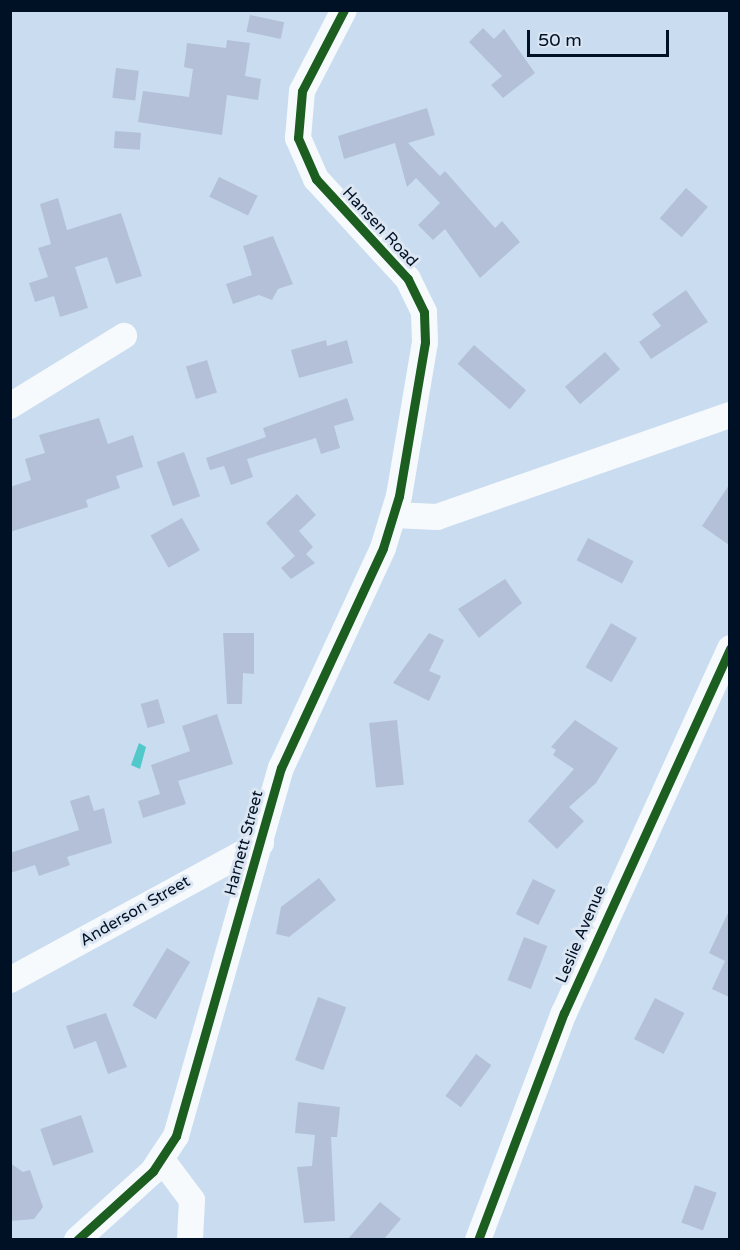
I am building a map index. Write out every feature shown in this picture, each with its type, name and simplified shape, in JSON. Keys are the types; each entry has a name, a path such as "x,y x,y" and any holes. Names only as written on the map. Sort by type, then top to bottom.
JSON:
{"street":[{"name":"Hansen Road","path":"344,10 302,91 298,138 316,179 408,279 424,312 425,342 394,514"},
{"path":"10,406 124,336"},
{"path":"394,514 437,517 729,415"},
{"name":"Harnett Street","path":"77,1239 141,1182 162,1160 182,1123 287,752 394,514"},
{"name":"Leslie Avenue","path":"478,1239 564,1013 729,648"},
{"name":"Anderson Street","path":"10,980 261,843"},
{"path":"162,1160 192,1200 190,1239"}],"shaded area":[{"path":"139,743 146,747 140,769 131,765"}],"building":[{"path":"250,15 284,22 281,39 246,32"},
{"path":"483,28 494,39 504,29 535,73 503,98 491,85 502,76 469,42"},
{"path":"227,40 250,43 245,76 261,79 258,100 227,95 222,135 138,122 143,91 189,97 193,69 184,67 187,43 226,48"},
{"path":"116,68 139,71 135,101 112,98"},
{"path":"427,108 435,135 408,143 440,176 445,171 495,228 502,221 520,242 480,278 445,229 433,240 418,225 440,203 416,178 407,187 395,143 344,159 338,136"},
{"path":"115,131 141,133 140,150 114,148"},
{"path":"219,177 258,196 248,216 209,197"},
{"path":"686,188 708,207 682,237 660,218"},
{"path":"58,198 67,230 121,213 142,276 116,284 107,257 75,267 88,308 60,317 54,296 35,302 29,283 48,277 38,248 51,244 40,204"},
{"path":"273,236 293,284 278,289 272,300 259,295 233,304 226,284 252,275 243,246"},
{"path":"686,290 708,322 651,359 639,342 661,326 652,314"},
{"path":"326,340 327,346 347,340 353,363 299,378 291,350"},
{"path":"474,345 526,390 510,409 458,364"},
{"path":"605,352 620,369 580,404 565,387"},
{"path":"207,360 217,393 196,399 186,366"},
{"path":"347,398 354,420 334,426 340,448 321,454 316,438 247,459 253,477 231,485 224,466 210,470 206,458 266,437 263,428"},
{"path":"99,418 108,444 133,435 143,467 116,476 120,488 86,500 88,507 10,532 10,487 31,480 25,459 45,453 39,435"},
{"path":"184,452 200,496 173,506 157,462"},
{"path":"729,485 729,545 702,526"},
{"path":"297,494 316,515 299,531 313,547 306,554 315,563 291,579 281,568 295,556 266,523"},
{"path":"182,518 200,550 168,568 151,535"},
{"path":"588,538 633,561 622,583 577,560"},
{"path":"505,579 522,603 479,638 458,609"},
{"path":"611,623 637,638 611,682 586,667"},
{"path":"223,633 254,633 254,674 243,673 242,704 227,704"},
{"path":"429,633 444,640 429,671 441,676 429,701 393,683"},
{"path":"158,699 165,723 148,728 141,704"},
{"path":"217,714 233,764 178,781 186,804 143,818 138,801 160,794 151,765 190,751 182,726"},
{"path":"397,720 404,785 376,788 369,723"},
{"path":"575,720 618,748 596,783 569,807 584,821 557,849 528,821 574,769 553,755 556,750 551,747"},
{"path":"89,795 94,811 104,808 112,843 67,857 70,865 39,876 35,865 10,873 10,853 79,830 70,801"},
{"path":"319,878 336,900 289,937 276,934 281,907"},
{"path":"533,879 555,890 538,925 516,914"},
{"path":"729,911 729,997 712,989 725,961 709,953"},
{"path":"524,937 547,946 531,989 508,980"},
{"path":"167,948 190,962 156,1019 132,1005"},
{"path":"318,997 346,1007 323,1070 295,1060"},
{"path":"655,998 684,1013 664,1054 634,1039"},
{"path":"106,1013 127,1067 108,1074 96,1041 74,1049 66,1026"},
{"path":"476,1054 491,1065 461,1107 445,1096"},
{"path":"298,1102 340,1107 337,1137 331,1137 335,1221 304,1223 297,1167 312,1166 315,1135 295,1133"},
{"path":"81,1115 94,1152 53,1166 40,1129"},
{"path":"10,1163 23,1172 30,1170 43,1207 34,1219 10,1221"},
{"path":"695,1185 717,1193 703,1230 681,1223"},
{"path":"380,1202 401,1219 384,1239 348,1239"}],"cycle path":[{"path":"77,1240 153,1171 176,1136 281,768 383,548 399,496 425,342 424,312 408,279 316,179 298,138 302,91 344,10"},
{"path":"478,1240 564,1013 730,648"}]}
